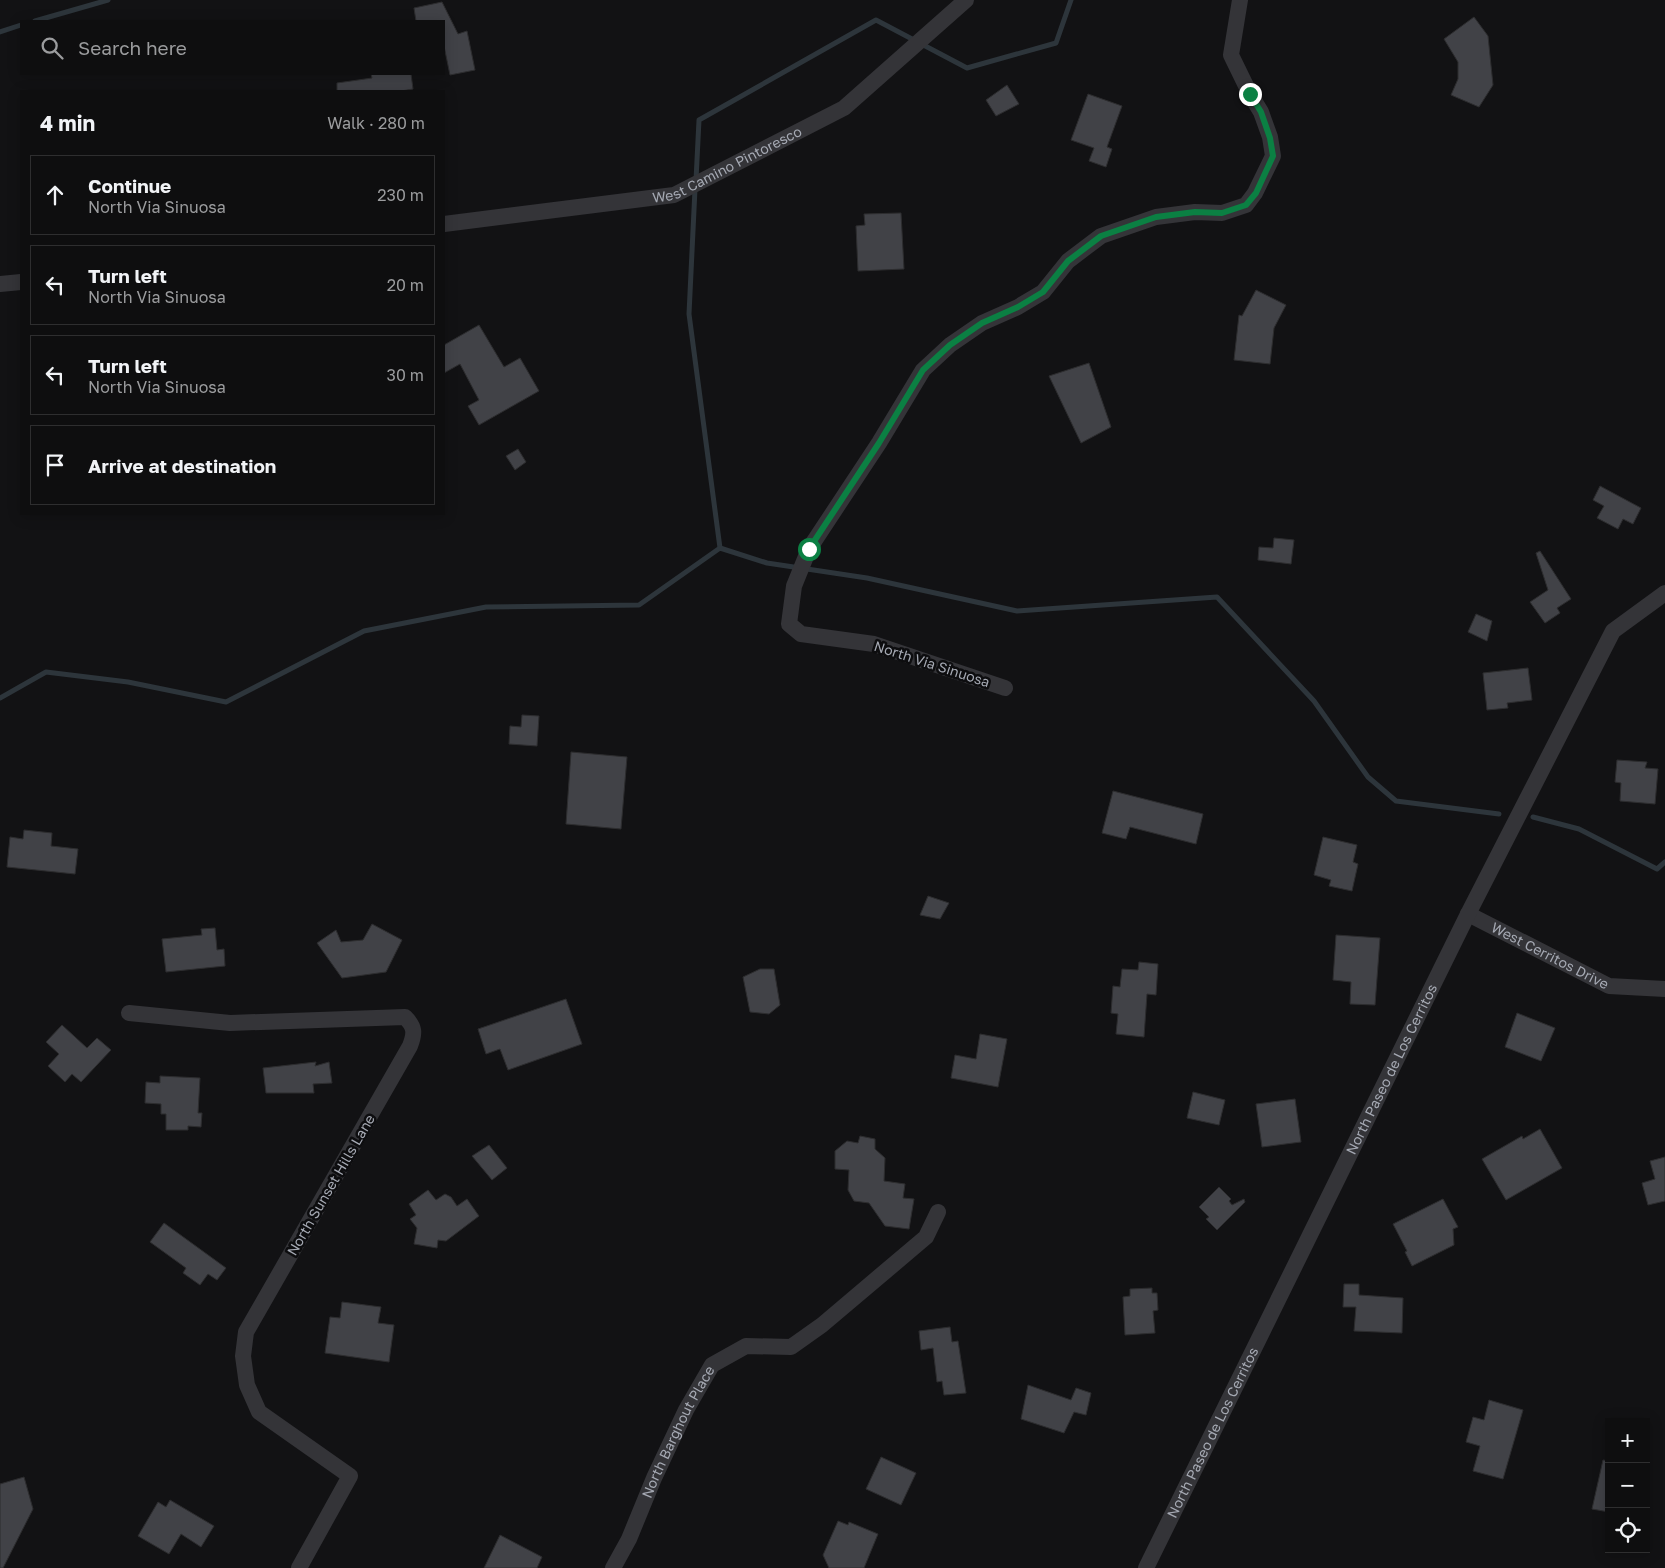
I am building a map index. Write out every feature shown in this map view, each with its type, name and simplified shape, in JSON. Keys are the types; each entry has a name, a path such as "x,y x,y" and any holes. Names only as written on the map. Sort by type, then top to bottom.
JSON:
{"street":[{"name":"West Camino Pintoresco","path":"445,224 674,195 844,108 966,0"},
{"name":"North Via Sinuosa","path":"1005,688 874,644 801,634 789,624 794,586 809,549 879,443 923,370 950,345 982,323 1018,307 1043,292 1068,261 1101,236 1156,217 1195,212 1222,213 1246,205 1256,193 1273,156 1270,138 1261,112 1231,55 1240,0"},
{"path":"0,284 20,282"},
{"name":"North Paseo de Los Cerritos","path":"1146,1568 1468,914 1613,631 1665,593"},
{"name":"West Cerritos Drive","path":"1468,914 1609,986 1665,989"},
{"name":"North Sunset Hills Lane","path":"129,1013 230,1023 405,1017 411,1024 413,1038 410,1046 246,1332 243,1356 247,1386 259,1412 350,1476 299,1568"},
{"name":"North Barghout Place","path":"613,1568 629,1539 654,1478 686,1410 712,1366 746,1346 791,1346 822,1325 926,1237 938,1212"}],"building":[{"path":"442,2 458,34 467,31 475,70 450,75 445,51 445,20 416,20 414,8"},
{"path":"1474,17 1488,36 1493,85 1479,107 1451,95 1458,79 1458,62 1444,39"},
{"path":"371,75 411,75 413,89 337,90 337,83 372,78"},
{"path":"1007,85 1019,104 996,116 986,100"},
{"path":"1088,94 1122,106 1107,147 1112,149 1106,167 1089,161 1094,148 1071,140"},
{"path":"901,213 904,269 858,271 856,226 865,225 864,214"},
{"path":"1256,290 1286,305 1274,328 1270,364 1234,360 1239,315 1242,316"},
{"path":"479,325 504,367 520,358 539,391 479,425 468,406 479,400 460,364 445,372 445,344"},
{"path":"1089,363 1111,427 1081,443 1049,376"},
{"path":"518,449 526,462 515,470 506,456"},
{"path":"1600,486 1641,508 1633,524 1623,519 1618,529 1597,518 1604,506 1593,500"},
{"path":"1274,538 1294,540 1291,564 1258,560 1259,547 1273,548"},
{"path":"1540,551 1571,599 1557,608 1560,613 1545,623 1530,602 1548,590 1536,553"},
{"path":"1476,614 1492,621 1487,641 1468,632"},
{"path":"1528,668 1532,700 1507,703 1508,708 1487,710 1483,673"},
{"path":"522,715 539,716 537,746 509,744 510,726 521,727"},
{"path":"571,752 627,757 621,829 566,824"},
{"path":"1617,760 1647,762 1645,768 1658,769 1655,804 1620,801 1621,783 1615,782"},
{"path":"1113,791 1203,814 1196,844 1130,827 1126,839 1102,833"},
{"path":"24,830 52,833 51,846 78,849 75,874 7,867 10,837 23,839"},
{"path":"1323,837 1357,845 1353,862 1358,864 1352,891 1329,886 1331,880 1314,875"},
{"path":"928,896 949,903 940,919 920,915"},
{"path":"372,924 402,940 386,972 342,978 317,943 336,930 341,942 363,940"},
{"path":"215,928 217,950 224,949 225,966 166,972 162,939 202,935 201,929"},
{"path":"1336,935 1380,938 1375,1005 1350,1004 1351,982 1333,980"},
{"path":"1139,962 1158,964 1156,995 1147,994 1144,1037 1116,1034 1118,1014 1111,1013 1113,986 1120,987 1122,969 1138,970"},
{"path":"760,969 774,969 780,1005 769,1014 750,1012 743,977"},
{"path":"566,999 582,1044 508,1070 500,1049 486,1054 478,1029"},
{"path":"1517,1013 1555,1028 1541,1061 1505,1047"},
{"path":"62,1025 87,1048 97,1038 111,1050 81,1082 72,1074 65,1082 48,1066 59,1054 46,1042"},
{"path":"980,1034 1007,1039 998,1087 951,1078 955,1055 976,1059"},
{"path":"316,1062 315,1066 329,1062 332,1083 313,1084 314,1093 266,1093 263,1068"},
{"path":"160,1076 200,1078 198,1113 202,1113 201,1127 188,1126 188,1130 166,1130 166,1114 161,1114 161,1104 145,1103 146,1082 160,1083"},
{"path":"1193,1092 1225,1100 1219,1125 1187,1118"},
{"path":"1295,1099 1301,1142 1262,1147 1256,1104"},
{"path":"1540,1129 1562,1168 1506,1200 1482,1159 1522,1136 1523,1139"},
{"path":"860,1136 875,1139 875,1149 885,1158 884,1181 905,1184 903,1198 914,1199 909,1229 885,1226 869,1203 854,1201 848,1190 849,1170 835,1169 835,1151 847,1141 858,1143"},
{"path":"489,1145 507,1168 492,1180 472,1156"},
{"path":"1665,1157 1665,1201 1648,1205 1642,1183 1655,1179 1650,1161"},
{"path":"1219,1187 1231,1199 1229,1201 1232,1205 1244,1199 1245,1202 1217,1230 1206,1219 1209,1217 1199,1207"},
{"path":"428,1190 436,1200 445,1194 451,1197 457,1206 467,1199 479,1216 446,1241 438,1240 437,1248 414,1244 417,1228 410,1219 416,1215 409,1204"},
{"path":"1443,1199 1458,1227 1453,1229 1454,1245 1412,1266 1405,1252 1407,1251 1393,1224"},
{"path":"164,1223 226,1268 217,1280 208,1274 200,1285 183,1273 186,1268 150,1242"},
{"path":"1344,1284 1359,1284 1359,1295 1403,1298 1402,1333 1354,1331 1356,1307 1343,1307"},
{"path":"1152,1288 1152,1293 1157,1293 1158,1310 1153,1311 1155,1333 1125,1335 1123,1297 1130,1296 1130,1289"},
{"path":"342,1302 381,1307 378,1323 394,1325 389,1362 325,1353 330,1317 340,1318"},
{"path":"950,1327 952,1342 958,1341 966,1393 944,1395 942,1381 937,1382 933,1348 921,1350 919,1331"},
{"path":"1028,1385 1071,1400 1076,1388 1091,1393 1086,1415 1074,1412 1064,1433 1021,1419"},
{"path":"1489,1400 1523,1410 1503,1479 1473,1471 1480,1446 1466,1442 1473,1417 1484,1420"},
{"path":"881,1457 916,1473 901,1505 866,1489"},
{"path":"1603,1460 1605,1460 1605,1511 1592,1509"},
{"path":"24,1477 33,1509 3,1568 0,1568 0,1484"},
{"path":"170,1500 214,1526 201,1547 181,1534 169,1554 138,1536 158,1502 166,1507"},
{"path":"838,1521 848,1525 849,1522 878,1534 864,1568 829,1568 823,1555"},
{"path":"500,1535 542,1557 537,1568 484,1568"}],"waterway":[{"path":"38,20 108,0"},
{"path":"696,180 699,120 876,20 967,68 1056,43 1071,0"},
{"path":"0,32 20,25"},
{"path":"695,189 689,314 720,548"},
{"path":"0,698 46,672 128,682 226,702 364,631 486,607 639,605 720,548 767,563 867,578 1017,611 1217,597 1314,701 1368,777 1396,801 1499,814"},
{"path":"1533,817 1579,829 1657,869 1665,862"}],"route":[{"path":"809,549 879,443 923,370 950,345 982,323 1018,307 1043,292 1068,261 1101,236 1156,217 1195,212 1222,213 1246,205 1256,193 1273,156 1270,138 1261,112 1250,94"}]}
